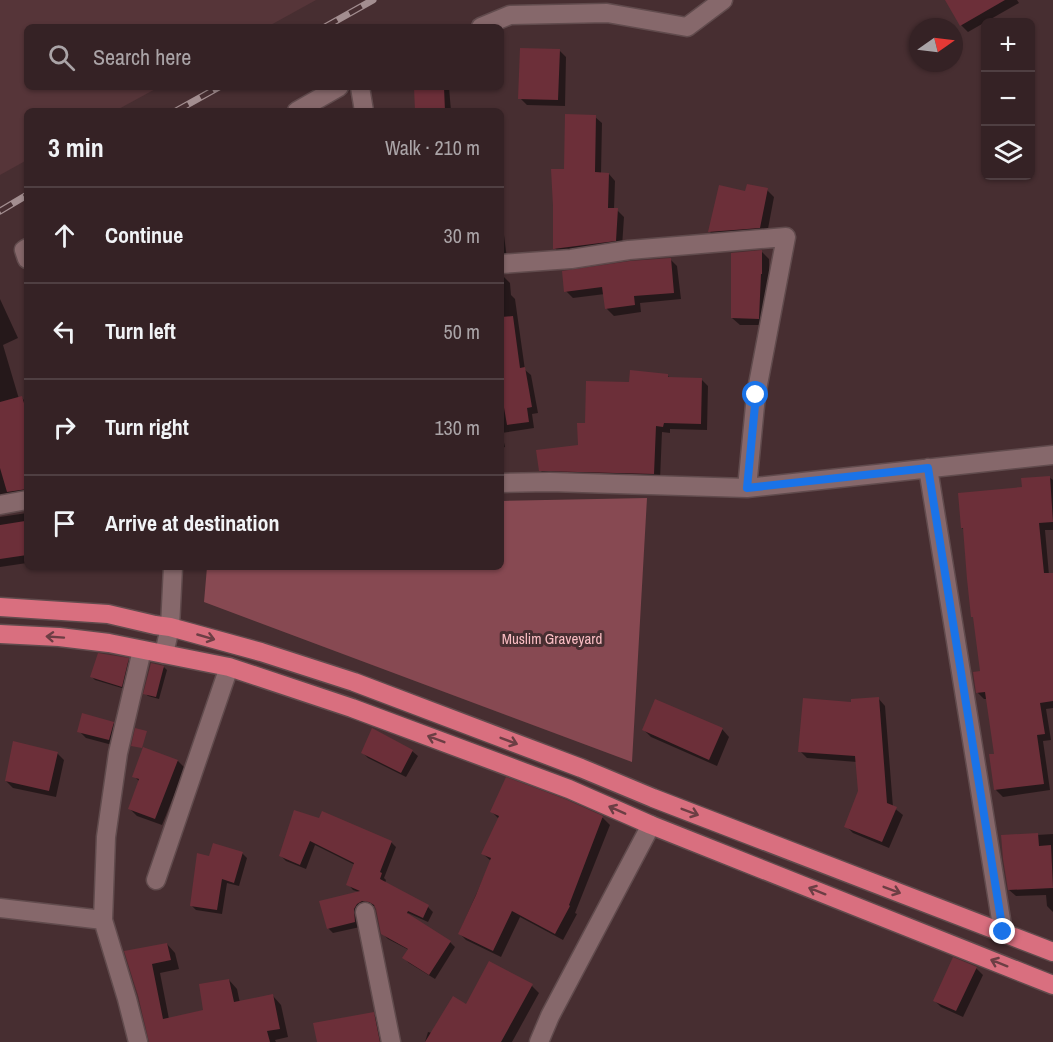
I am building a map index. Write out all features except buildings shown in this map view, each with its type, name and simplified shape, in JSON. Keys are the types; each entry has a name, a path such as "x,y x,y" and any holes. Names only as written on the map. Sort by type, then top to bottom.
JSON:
{"highway":[{"path":"0,607 108,614 170,627 261,652 354,682 582,768 653,798 1053,952"},
{"path":"0,634 59,637 229,667 352,708 569,789 651,825 1053,985"}],"street":[{"path":"488,24 510,15 608,13 687,27 723,0"},
{"path":"302,108 334,90"},
{"path":"360,90 364,108"},
{"path":"504,264 571,259 629,250 786,237 756,395 747,488"},
{"path":"504,483 550,482 747,488 1053,455"},
{"path":"928,468 1003,932"},
{"path":"0,505 24,501"},
{"path":"164,654 170,627 173,570"},
{"path":"138,1042 103,920 106,837 118,753 142,650"},
{"path":"156,880 229,667"},
{"path":"539,1042 550,1016 651,825"},
{"path":"0,908 103,920"},
{"path":"365,912 391,1042"}],"shaded area":[{"path":"0,0 316,0 272,24 24,24 24,90 154,90 120,108 24,108 24,162 0,175"}],"green space":[{"name":"Muslim Graveyard","path":"647,498 632,762 204,602 207,570 504,570 504,501"}],"railway":[{"path":"330,24 373,0"},
{"path":"181,108 214,90"},
{"path":"0,211 24,197"}],"route":[{"path":"756,395 747,488 928,468 1003,932"}]}
